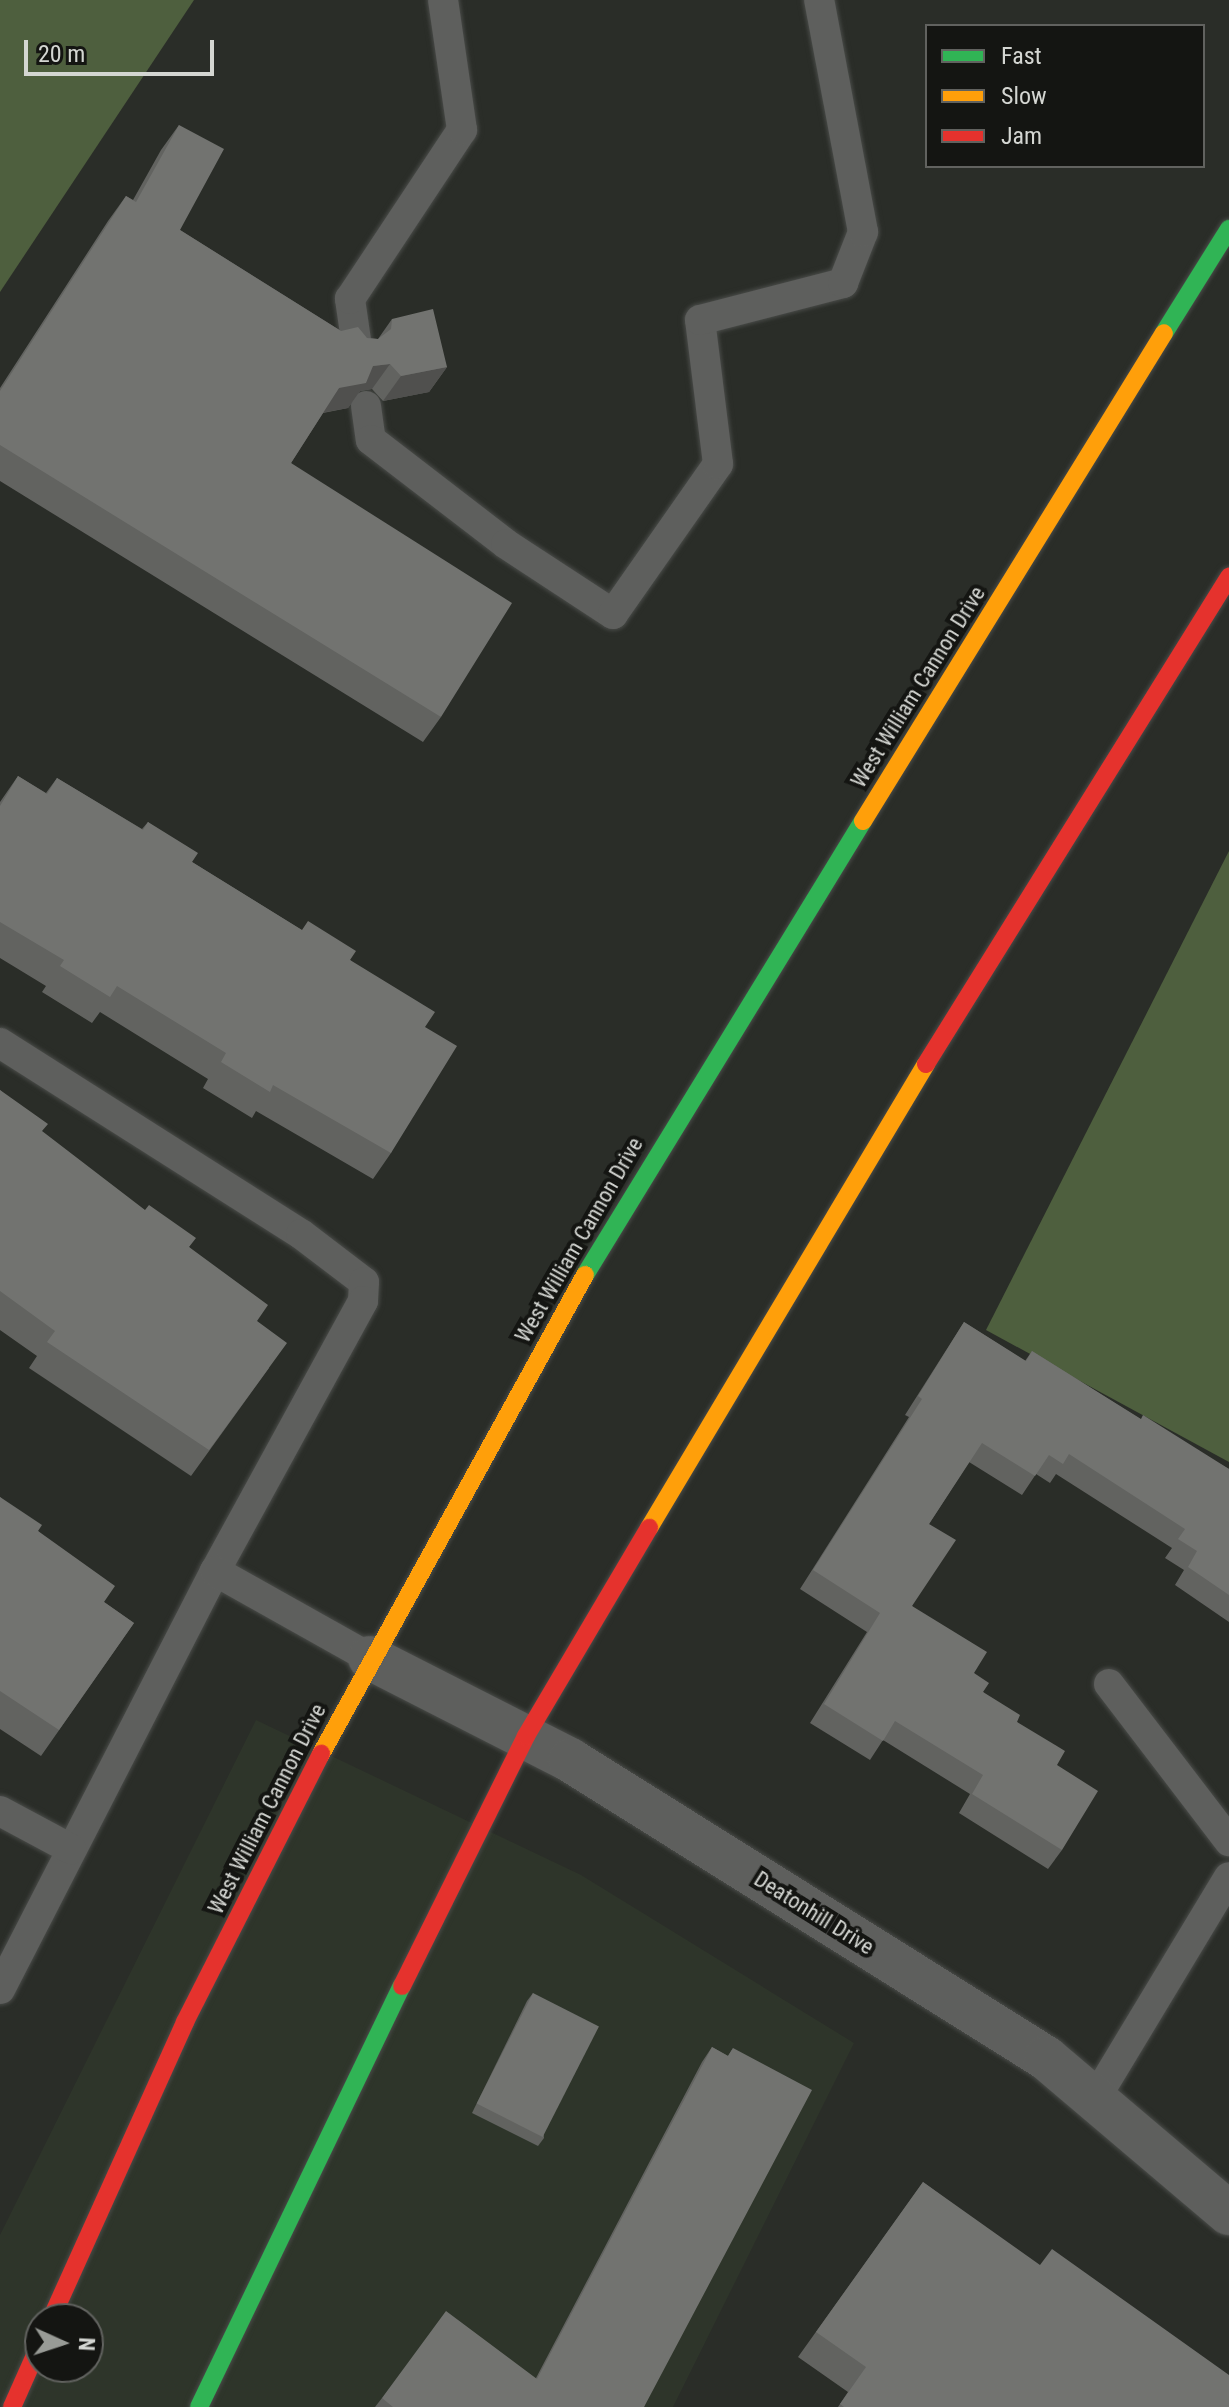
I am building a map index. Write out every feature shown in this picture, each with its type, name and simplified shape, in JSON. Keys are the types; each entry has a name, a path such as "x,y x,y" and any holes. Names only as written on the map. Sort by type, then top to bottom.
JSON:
{"main road":[{"name":"West William Cannon Drive","path":"58,2303 185,2022 370,1658 626,1203 1229,229"},
{"path":"199,2407 300,2191 526,1736 1013,917 1229,577"},
{"path":"12,2407 24,2380"}],"street":[{"name":"Deatonhill Drive","path":"370,1658 526,1736 1021,2042 1095,2099 1229,2213"}],"lane":[{"path":"357,347 350,299 462,130 443,0"},
{"path":"366,406 371,440 506,544 613,614 718,464 700,320 843,283 863,232 819,0"},
{"path":"0,1043 301,1234 364,1282 363,1301 215,1571 0,1989"},
{"path":"215,1571 370,1658"},
{"path":"1109,1684 1229,1841"},
{"path":"0,1811 71,1849"},
{"path":"1095,2099 1229,1877"}],"shaded area":[{"path":"256,1720 581,1875 854,2043 673,2407 0,2407 0,2235"}],"green space":[{"path":"0,0 194,0 0,292"},
{"path":"1229,851 1229,1462 986,1330"}],"building":[{"path":"179,125 224,149 180,230 341,331 358,327 367,338 378,339 391,329 392,319 433,309 447,367 401,376 390,364 373,366 366,383 339,388 291,463 512,603 441,717 0,445 0,391 126,196 136,202"},
{"path":"18,776 47,794 57,778 143,830 148,822 198,853 192,862 302,930 308,921 356,951 350,960 435,1012 425,1027 457,1046 391,1153 273,1085 270,1092 221,1062 226,1053 117,986 110,997 60,966 64,960 0,922 0,806"},
{"path":"0,1090 48,1124 42,1131 145,1210 149,1205 196,1238 189,1247 268,1305 257,1321 287,1343 209,1450 47,1342 55,1331 0,1291"},
{"path":"964,1322 1026,1361 1032,1351 1229,1469 1229,1595 1188,1567 1197,1551 1178,1539 1185,1529 1069,1454 1063,1464 1049,1455 1035,1476 982,1443 929,1524 956,1540 912,1606 987,1652 974,1673 989,1683 983,1692 1020,1715 1017,1722 1065,1751 1057,1765 1098,1791 1062,1850 972,1794 983,1775 895,1721 883,1741 824,1704 880,1613 813,1570 922,1399 918,1396"},
{"path":"0,1497 42,1525 38,1531 115,1586 104,1602 134,1623 59,1730 0,1691"},
{"path":"533,1993 599,2027 543,2137 477,2103"},
{"path":"712,2047 728,2056 733,2048 812,2090 644,2407 393,2407 382,2398 446,2311 537,2379"},
{"path":"923,2182 1040,2265 1052,2249 1229,2375 1229,2407 844,2407 840,2404 866,2367 816,2332"}],"traffic: fast":[{"path":"1164,333 1229,229"},
{"path":"585,1275 863,821"},
{"path":"199,2407 402,1986"}],"traffic: slow":[{"path":"863,821 1164,333"},
{"path":"649,1528 926,1064"},
{"path":"321,1754 585,1275"}],"traffic: jam":[{"path":"926,1064 1229,577"},
{"path":"402,1986 526,1736 649,1528"},
{"path":"58,2303 185,2022 321,1754"},
{"path":"12,2407 24,2380"}]}
